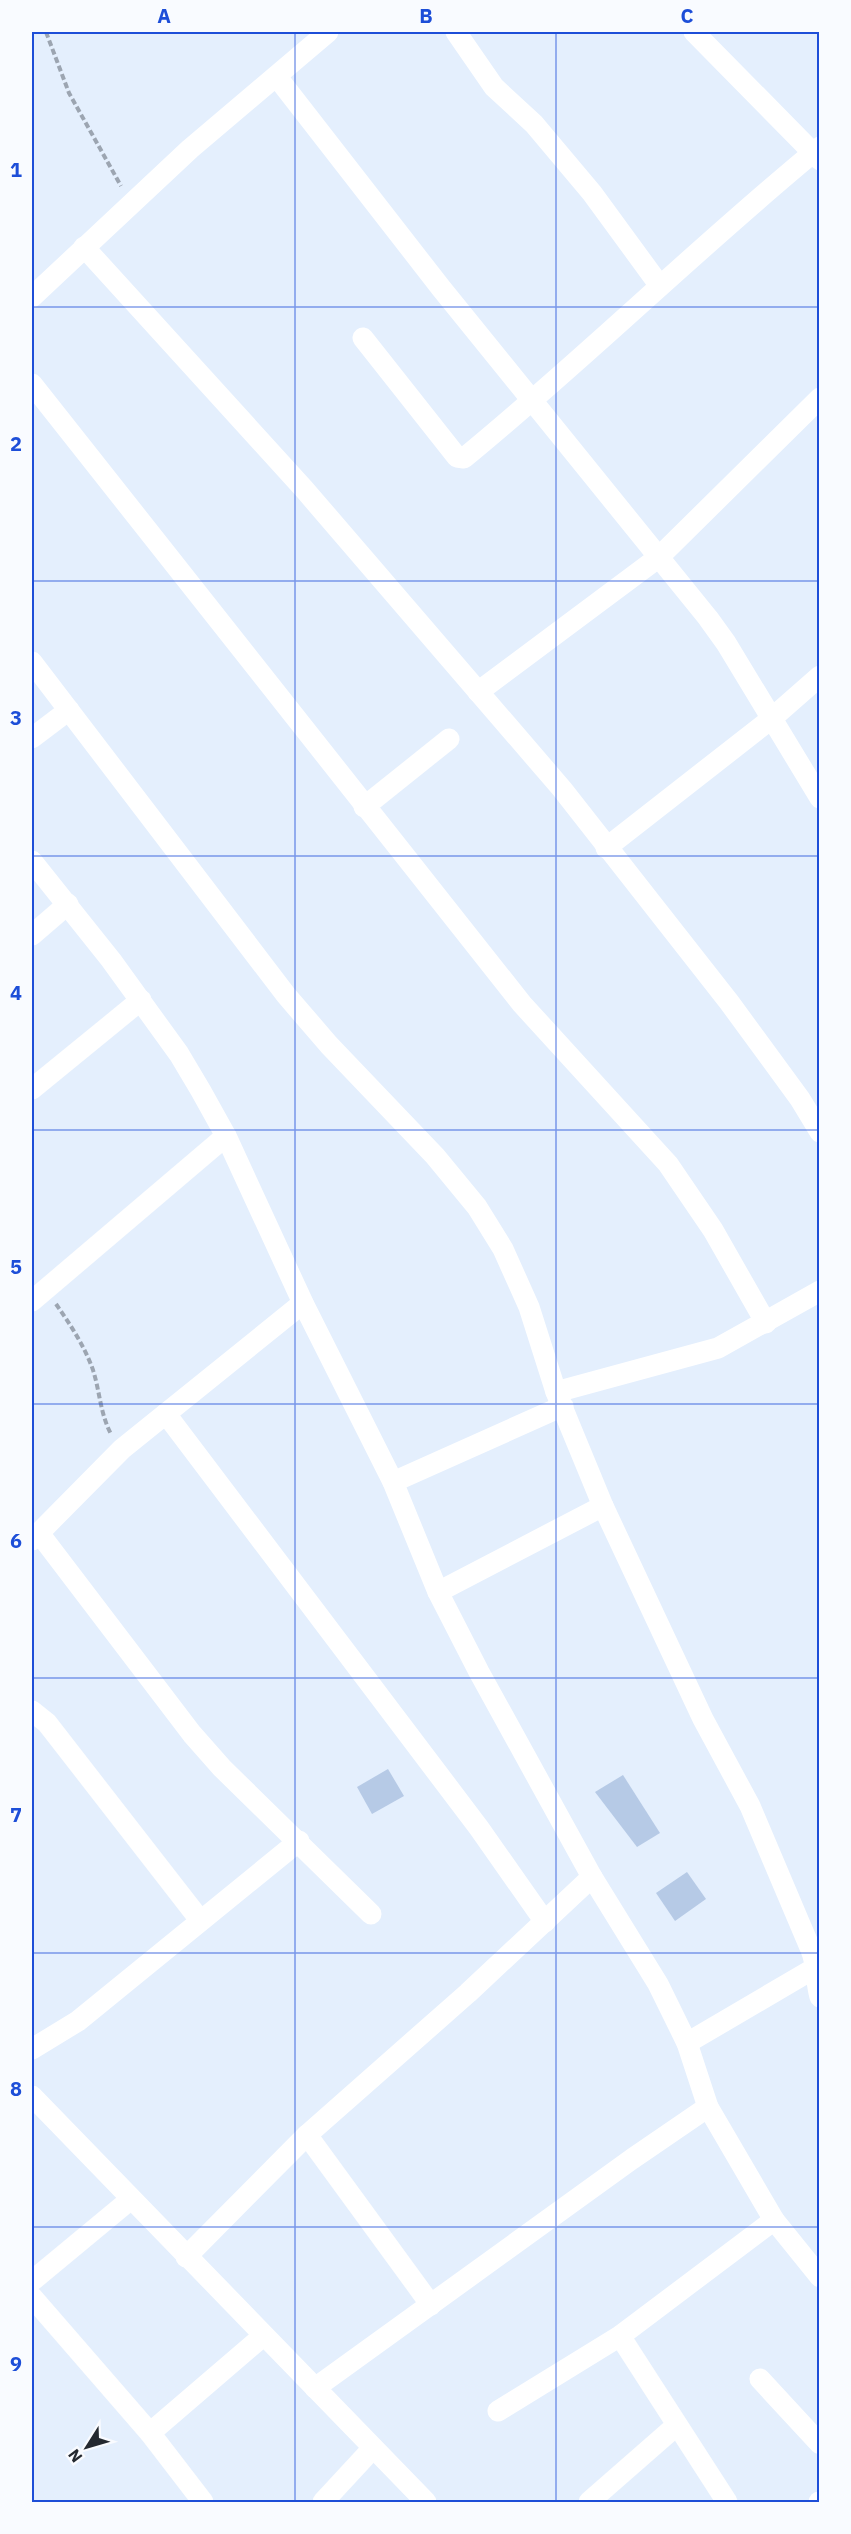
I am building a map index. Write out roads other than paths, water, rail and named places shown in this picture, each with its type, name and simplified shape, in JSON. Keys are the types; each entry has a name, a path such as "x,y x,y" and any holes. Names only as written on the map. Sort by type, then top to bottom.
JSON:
{"street":[{"path":"32,297 190,148 328,32"},
{"path":"456,32 494,87 534,124 579,177 660,286"},
{"path":"363,338 460,459 532,402 660,286 817,154 694,32"},
{"path":"277,77 532,402 726,643 819,798"},
{"path":"84,247 304,489 562,789 606,848 723,993 800,1100 819,1132"},
{"path":"32,384 364,807 522,1004 668,1164 713,1230 766,1323"},
{"path":"478,692 659,557 819,398"},
{"path":"32,662 306,1020 435,1156 477,1207 503,1250 529,1307 559,1399 603,1506 689,1689 750,1806 819,1966 816,1984 819,1997"},
{"path":"606,848 771,719 819,676"},
{"path":"32,738 69,710"},
{"path":"364,807 449,739"},
{"path":"32,861 141,1000 179,1054 226,1136 303,1303 393,1482 438,1592 592,1877 658,1984 687,2043 708,2108 774,2220 819,2277"},
{"path":"32,935 68,904"},
{"path":"32,1089 141,1000"},
{"path":"38,1296 226,1136"},
{"path":"393,1482 559,1399 718,1348 766,1323 819,1291"},
{"path":"303,1303 122,1449 35,1537 192,1734 222,1768 371,1914"},
{"path":"166,1414 479,1827 545,1922"},
{"path":"438,1592 603,1506"},
{"path":"32,1711 47,1723 200,1920"},
{"path":"32,2049 78,2021 299,1841"},
{"path":"186,2257 307,2135 545,1922 592,1877"},
{"path":"687,2043 819,1966"},
{"path":"32,2096 426,2502"},
{"path":"315,2388 632,2159 708,2108"},
{"path":"307,2135 431,2305"},
{"path":"32,2281 131,2199"},
{"path":"498,2411 620,2336 774,2220"},
{"path":"32,2297 150,2433 203,2502"},
{"path":"150,2433 263,2336"},
{"path":"620,2336 727,2502"},
{"path":"760,2379 819,2444"},
{"path":"589,2502 677,2425"},
{"path":"323,2502 373,2448"}]}
